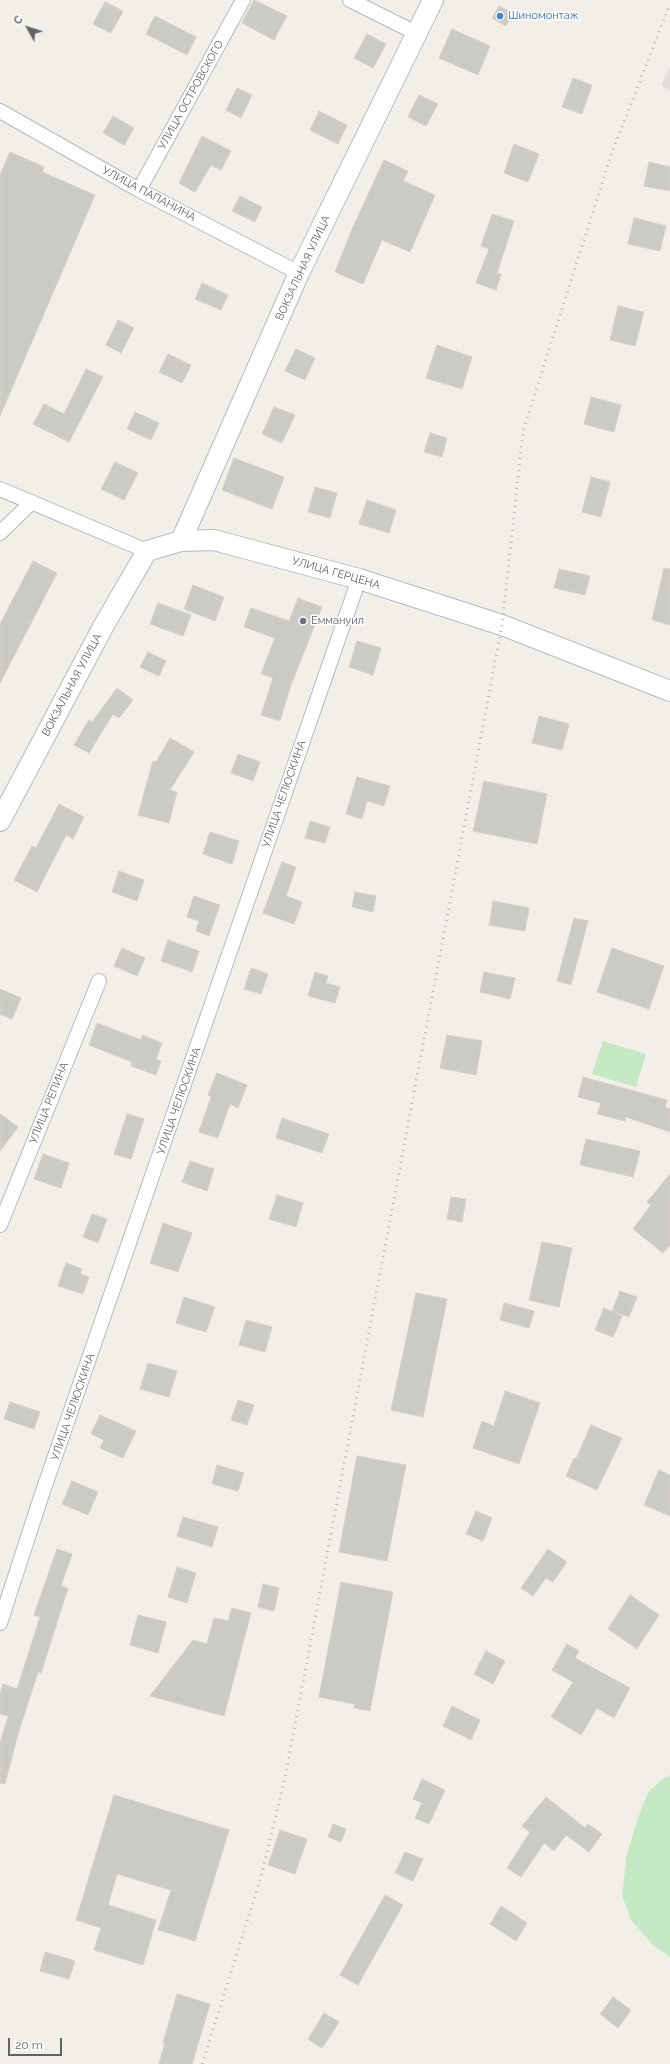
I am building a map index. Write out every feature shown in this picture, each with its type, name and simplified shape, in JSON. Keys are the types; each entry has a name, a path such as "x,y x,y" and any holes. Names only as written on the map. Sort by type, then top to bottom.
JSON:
{"main road":[{"name":"ВОКЗАЛЬНАЯ УЛИЦА","path":"181,541 299,273 433,0"},
{"name":"УЛИЦА ГЕРЦЕНА","path":"147,551 181,541 214,540 359,579 502,625 670,691"},
{"name":"ВОКЗАЛЬНАЯ УЛИЦА","path":"0,821 104,625 147,551"}],"street":[{"name":"УЛИЦА ОСТРОВСКОГО","path":"139,190 243,0"},
{"path":"350,0 416,33"},
{"name":"УЛИЦА ПАПАНИНА","path":"0,111 139,190 299,273"},
{"path":"0,489 147,551"},
{"path":"0,533 32,502"},
{"name":"УЛИЦА ЧЕЛЮСКИНА","path":"0,1623 42,1494 359,579"},
{"name":"УЛИЦА РЕПИНА","path":"0,1225 99,981"}],"shaded area":[{"path":"670,67 670,91 661,85"}],"green space":[{"path":"603,1041 646,1054 636,1087 592,1074"},
{"path":"670,1775 670,1957 653,1945 631,1920 622,1895 627,1853 642,1806 649,1791 664,1778"}],"building":[{"path":"254,0 287,16 274,40 242,23"},
{"path":"105,2 123,11 111,33 93,24"},
{"path":"499,6 513,13 506,26 492,18"},
{"path":"155,16 196,37 187,55 146,34"},
{"path":"452,29 490,46 478,75 439,58"},
{"path":"367,34 386,44 373,68 354,58"},
{"path":"573,78 592,85 582,114 562,107"},
{"path":"237,88 252,95 241,118 226,110"},
{"path":"419,95 438,104 426,126 408,117"},
{"path":"319,111 347,125 338,144 310,130"},
{"path":"113,116 134,128 124,145 103,133"},
{"path":"202,136 231,151 221,170 211,165 195,192 179,183"},
{"path":"514,144 539,154 528,182 504,173"},
{"path":"10,152 44,167 42,172 95,195 0,416 0,175"},
{"path":"384,160 408,171 403,181 435,195 410,252 382,240 363,284 335,272 353,227"},
{"path":"649,162 670,167 670,191 644,186"},
{"path":"240,196 262,207 255,222 232,211"},
{"path":"492,214 514,221 497,273 501,274 496,290 476,283 489,249 481,246"},
{"path":"634,218 666,226 660,251 628,244"},
{"path":"202,283 228,295 221,310 195,299"},
{"path":"618,306 644,312 635,346 610,340"},
{"path":"118,320 134,328 121,353 106,345"},
{"path":"437,345 472,357 462,389 426,378"},
{"path":"296,349 315,358 305,380 285,371"},
{"path":"168,354 191,365 182,383 159,372"},
{"path":"86,369 103,377 69,442 33,424 44,404 64,414"},
{"path":"591,397 621,405 614,432 584,424"},
{"path":"274,407 295,415 282,443 262,434"},
{"path":"135,412 159,423 151,440 127,429"},
{"path":"430,433 447,438 442,457 424,452"},
{"path":"234,458 284,477 272,509 222,490"},
{"path":"115,462 138,473 124,500 101,489"},
{"path":"591,477 610,482 601,517 582,512"},
{"path":"315,487 337,493 330,518 308,512"},
{"path":"367,500 396,510 389,533 359,524"},
{"path":"33,561 57,573 0,683 0,624"},
{"path":"664,568 670,569 670,625 652,620"},
{"path":"559,569 590,576 585,595 554,588"},
{"path":"193,585 224,597 215,621 184,609"},
{"path":"298,598 322,607 291,685 280,721 261,715 273,678 261,674 275,638 244,627 251,608 289,621"},
{"path":"158,603 191,615 183,636 150,624"},
{"path":"357,641 381,648 373,675 349,667"},
{"path":"148,652 166,661 159,676 140,667"},
{"path":"117,688 133,700 119,718 113,714 89,753 74,745 89,720 92,722"},
{"path":"539,716 569,724 562,750 532,743"},
{"path":"170,738 194,752 170,790 177,792 169,823 138,815 153,761 156,762"},
{"path":"238,754 260,762 253,781 231,773"},
{"path":"357,777 390,786 384,806 367,801 362,819 346,814"},
{"path":"484,781 547,794 537,844 473,831"},
{"path":"59,804 84,817 73,839 66,835 37,892 14,880 32,846 36,848"},
{"path":"310,821 330,827 325,843 305,838"},
{"path":"210,832 239,841 232,864 203,854"},
{"path":"282,862 296,867 286,896 302,902 294,924 263,913"},
{"path":"119,871 144,880 137,901 112,892"},
{"path":"355,892 376,896 373,912 352,907"},
{"path":"194,896 220,905 209,936 196,931 199,921 187,917"},
{"path":"493,901 529,908 525,931 489,925"},
{"path":"574,918 588,921 571,985 557,981"},
{"path":"168,940 199,951 192,972 161,961"},
{"path":"122,948 145,958 137,976 114,966"},
{"path":"612,948 664,966 649,1009 597,992"},
{"path":"251,968 268,974 261,994 244,989"},
{"path":"315,972 328,976 326,983 340,987 335,1003 308,996"},
{"path":"484,972 515,978 510,999 480,992"},
{"path":"0,989 21,998 12,1019 0,1014"},
{"path":"97,1023 141,1040 142,1035 162,1043 156,1059 161,1061 156,1075 131,1066 132,1062 89,1045"},
{"path":"447,1035 482,1041 476,1075 440,1068"},
{"path":"217,1073 247,1085 238,1108 230,1104 218,1138 199,1132 211,1097 208,1095"},
{"path":"583,1077 667,1100 665,1107 670,1109 670,1132 626,1117 625,1121 597,1114 601,1103 578,1097"},
{"path":"0,1114 18,1127 0,1151"},
{"path":"127,1114 144,1119 131,1159 114,1154"},
{"path":"282,1118 329,1134 322,1153 276,1138"},
{"path":"586,1139 640,1151 633,1177 580,1165"},
{"path":"43,1154 69,1163 61,1188 34,1179"},
{"path":"190,1161 214,1169 207,1191 182,1182"},
{"path":"670,1174 670,1245 663,1253 633,1229 651,1205 647,1202"},
{"path":"277,1195 303,1203 296,1227 269,1219"},
{"path":"451,1197 466,1199 462,1222 447,1219"},
{"path":"92,1214 107,1219 98,1243 83,1237"},
{"path":"163,1223 192,1233 178,1272 150,1263"},
{"path":"542,1242 572,1248 559,1307 529,1300"},
{"path":"66,1263 82,1269 80,1274 89,1277 83,1294 58,1286"},
{"path":"620,1291 637,1297 629,1317 612,1311"},
{"path":"416,1293 447,1299 423,1417 391,1410"},
{"path":"184,1297 215,1307 206,1332 176,1323"},
{"path":"504,1303 534,1311 529,1328 500,1320"},
{"path":"604,1308 622,1316 613,1337 595,1330"},
{"path":"246,1320 272,1327 265,1352 239,1345"},
{"path":"148,1363 177,1371 169,1397 140,1389"},
{"path":"505,1391 540,1403 519,1464 473,1448 482,1421 494,1426"},
{"path":"238,1400 254,1405 247,1425 231,1420"},
{"path":"10,1402 40,1412 34,1429 4,1419"},
{"path":"100,1415 136,1431 123,1458 100,1448 104,1440 91,1434"},
{"path":"591,1425 622,1438 597,1490 566,1476 574,1458 576,1459"},
{"path":"357,1456 406,1465 387,1561 339,1552"},
{"path":"217,1465 244,1473 238,1491 212,1484"},
{"path":"659,1470 670,1475 670,1516 644,1505"},
{"path":"72,1481 98,1492 88,1515 62,1504"},
{"path":"476,1511 492,1518 483,1541 466,1534"},
{"path":"183,1517 218,1527 212,1547 177,1536"},
{"path":"57,1549 72,1554 61,1586 68,1588 41,1673 38,1672 18,1734 5,1784 0,1783 0,1744 8,1716 0,1714 0,1694 3,1684 17,1689 40,1617 34,1615"},
{"path":"548,1549 567,1562 553,1582 546,1578 533,1596 521,1588"},
{"path":"177,1567 196,1573 187,1603 168,1597"},
{"path":"341,1582 393,1592 370,1711 354,1708 355,1704 319,1697"},
{"path":"263,1584 279,1588 274,1611 258,1607"},
{"path":"630,1595 659,1615 637,1649 608,1629"},
{"path":"232,1608 251,1613 224,1716 150,1696 193,1640 207,1644 214,1618 228,1621"},
{"path":"138,1615 166,1622 158,1653 130,1645"},
{"path":"567,1644 579,1651 575,1658 630,1688 614,1718 597,1708 581,1735 551,1717 573,1682 552,1670"},
{"path":"486,1651 505,1661 493,1684 474,1674"},
{"path":"452,1706 480,1720 471,1740 443,1726"},
{"path":"422,1779 445,1790 429,1824 415,1818 422,1803 413,1799"},
{"path":"114,1795 229,1830 195,1941 158,1930 171,1890 117,1874 108,1905 156,1920 143,1965 94,1950 101,1928 76,1920"},
{"path":"546,1797 585,1828 588,1824 602,1834 589,1852 566,1835 554,1851 544,1843 521,1877 507,1868 530,1832 522,1826"},
{"path":"333,1824 346,1829 341,1842 328,1837"},
{"path":"280,1830 307,1839 295,1874 268,1865"},
{"path":"405,1852 423,1859 413,1881 395,1873"},
{"path":"385,1895 403,1905 358,1985 340,1975"},
{"path":"501,1906 527,1923 516,1941 490,1924"},
{"path":"45,1952 75,1961 69,1979 40,1971"},
{"path":"177,1994 210,2004 192,2064 159,2064 165,2043 163,2043"},
{"path":"613,1997 631,2010 618,2028 600,2014"},
{"path":"324,2013 339,2022 322,2048 308,2039"}],"railway":[{"path":"202,2064 261,1877 285,1778 502,625 523,431 611,155 670,4"}],"place":[{"name":"Шиномонтаж","path":"500,16"},
{"name":"Еммануил","path":"303,621"}]}
